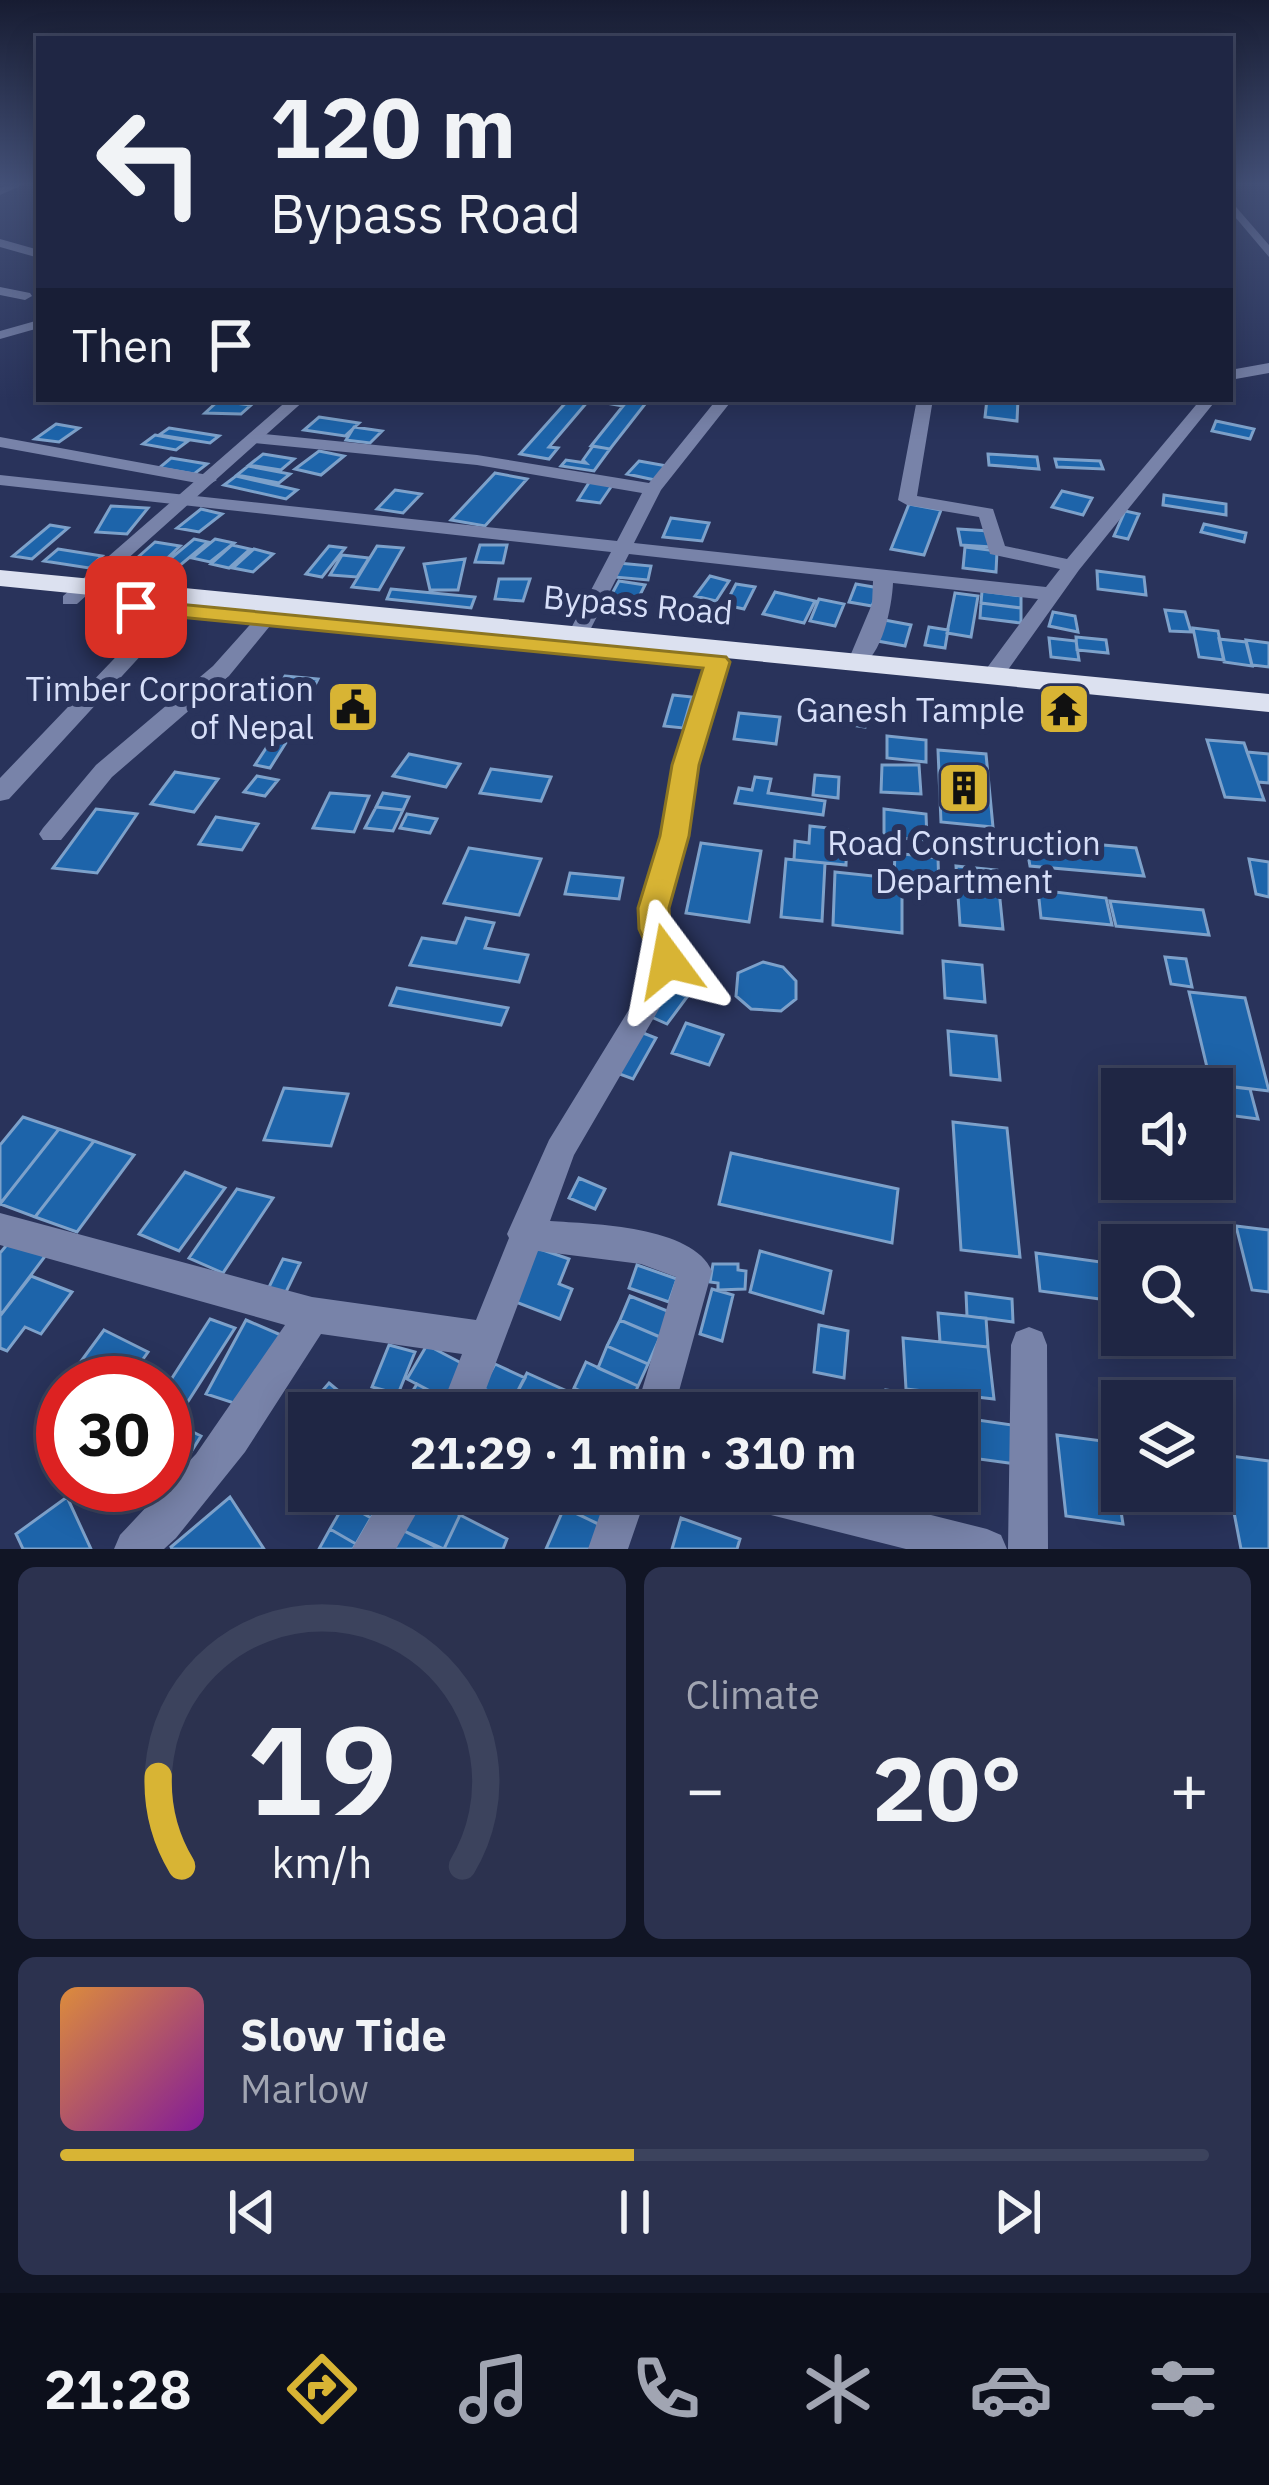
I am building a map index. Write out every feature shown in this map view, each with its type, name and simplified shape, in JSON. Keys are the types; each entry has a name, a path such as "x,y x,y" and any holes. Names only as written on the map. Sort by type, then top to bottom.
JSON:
{"highway":[{"name":"Bypass Road","path":"0,578 76,593 177,604 578,634 1269,703"},
{"name":"Bypass Road","path":"0,592 76,593"},
{"name":"Bypass Road","path":"177,604 264,621 1269,716"}],"street":[{"path":"2,263 34,255"},
{"path":"0,291 25,296"},
{"path":"0,335 36,325"},
{"path":"1233,374 1269,368"},
{"path":"76,593 295,402"},
{"path":"578,634 653,489 723,402"},
{"path":"925,402 907,500 987,513 997,550 1072,566"},
{"path":"992,676 1072,566 1207,402"},
{"path":"254,439 477,460 653,489"},
{"path":"0,442 208,480"},
{"path":"0,480 1052,594"},
{"path":"859,661 882,604 883,577"},
{"path":"0,793 177,604"},
{"path":"52,834 104,771 221,671 264,621"},
{"path":"467,1392 560,1150 666,973 668,961 655,929 653,908 674,836 686,765 717,662"},
{"path":"0,1229 311,1315 488,1340"},
{"path":"524,1234 664,1252 687,1261 695,1271 660,1392"},
{"path":"134,1549 212,1468 311,1315"},
{"path":"1028,1549 1029,1345"},
{"path":"372,1549 396,1512"},
{"path":"608,1549 621,1512"},
{"path":"839,1512 987,1549"}],"building":[{"path":"217,402 251,405 241,414 205,413"},
{"path":"566,402 587,402 549,447 558,448 549,459 520,454"},
{"path":"600,402 647,402 610,449 591,446 623,406"},
{"path":"987,402 1018,402 1017,421 985,417"},
{"path":"319,417 359,423 345,436 304,430"},
{"path":"1216,421 1254,429 1250,439 1212,431"},
{"path":"56,424 79,428 59,442 35,439"},
{"path":"354,427 382,431 370,443 346,440"},
{"path":"169,428 219,436 210,443 159,435"},
{"path":"155,435 188,441 176,450 143,444"},
{"path":"593,446 610,449 594,471 561,466 566,460 586,463 583,460"},
{"path":"319,451 344,456 321,475 295,469"},
{"path":"263,454 294,459 281,470 249,465"},
{"path":"988,454 1037,457 1039,469 989,465"},
{"path":"171,458 207,464 194,474 159,468"},
{"path":"1055,459 1100,461 1103,469 1057,467"},
{"path":"639,461 667,466 655,480 627,474"},
{"path":"248,466 290,474 279,483 237,475"},
{"path":"495,473 527,479 485,526 451,520"},
{"path":"236,476 297,490 286,499 224,485"},
{"path":"590,481 613,484 600,503 578,500"},
{"path":"395,490 421,494 403,513 377,509"},
{"path":"1062,491 1092,498 1083,515 1052,507"},
{"path":"1164,495 1226,504 1226,515 1163,505"},
{"path":"909,504 941,510 924,555 891,549"},
{"path":"111,506 148,508 127,534 96,532"},
{"path":"201,509 222,514 199,532 177,528"},
{"path":"1125,511 1139,514 1128,539 1114,536"},
{"path":"671,518 709,523 702,541 663,537"},
{"path":"1204,524 1246,533 1244,542 1201,532"},
{"path":"50,525 68,528 32,559 13,556"},
{"path":"958,529 989,531 992,547 961,545"},
{"path":"194,539 208,542 166,577 152,574"},
{"path":"215,539 234,543 210,562 192,558"},
{"path":"155,542 180,546 154,571 128,566"},
{"path":"232,545 250,549 229,568 211,564"},
{"path":"480,545 507,545 503,563 475,562"},
{"path":"329,546 345,548 322,577 306,574"},
{"path":"377,546 403,548 379,590 352,587"},
{"path":"965,547 997,551 996,572 963,568"},
{"path":"58,549 102,556 89,568 44,561"},
{"path":"254,549 273,554 253,572 233,568"},
{"path":"342,555 369,558 357,577 330,575"},
{"path":"465,559 458,590 430,590 424,564"},
{"path":"618,563 651,566 648,580 614,577"},
{"path":"1097,571 1144,577 1146,595 1098,589"},
{"path":"710,576 729,581 716,601 695,596"},
{"path":"499,579 530,579 523,601 495,599"},
{"path":"619,581 645,585 635,605 608,601"},
{"path":"736,584 755,587 744,609 725,605"},
{"path":"856,584 879,588 872,606 849,602"},
{"path":"391,589 475,597 471,608 387,599"},
{"path":"982,591 1021,596 1021,608 981,603"},
{"path":"775,592 815,601 804,623 763,614"},
{"path":"955,593 978,596 971,637 947,633"},
{"path":"819,599 844,604 835,626 810,621"},
{"path":"981,603 1021,608 1021,623 980,618"},
{"path":"1165,610 1185,612 1191,632 1170,631"},
{"path":"1053,612 1075,616 1078,632 1049,626"},
{"path":"879,619 911,625 905,646 872,640"},
{"path":"929,627 948,630 945,648 925,645"},
{"path":"1193,628 1218,631 1224,660 1199,657"},
{"path":"1076,637 1106,640 1108,653 1077,650"},
{"path":"1049,638 1076,641 1079,660 1051,657"},
{"path":"1219,639 1246,642 1252,666 1224,662"},
{"path":"1246,640 1269,643 1269,667 1252,665"},
{"path":"285,676 318,679 306,703 272,700"},
{"path":"673,695 692,697 683,728 664,726"},
{"path":"821,707 867,713 865,727 818,720"},
{"path":"739,713 780,717 776,744 734,739"},
{"path":"887,736 926,740 926,762 887,758"},
{"path":"272,739 287,741 270,768 255,765"},
{"path":"1207,740 1244,743 1264,800 1225,797"},
{"name":"Road Construction Department","path":"938,750 986,754 993,827 941,822"},
{"path":"1247,752 1269,754 1269,783 1258,782"},
{"path":"409,754 460,764 446,787 393,776"},
{"path":"882,765 919,765 921,794 881,792"},
{"path":"491,769 551,777 541,801 480,793"},
{"path":"175,772 218,779 194,812 151,804"},
{"path":"815,775 839,777 838,798 813,795"},
{"path":"257,776 278,780 265,796 244,792"},
{"path":"755,777 771,779 768,793 825,801 823,815 735,803 739,788 752,790"},
{"path":"330,793 369,796 354,832 313,828"},
{"path":"383,793 409,797 403,810 376,807"},
{"path":"376,807 403,810 393,831 365,828"},
{"path":"96,809 137,814 97,873 53,868"},
{"path":"884,809 926,814 927,840 884,837"},
{"path":"407,814 437,819 430,833 400,828"},
{"path":"216,817 258,824 242,850 199,844"},
{"path":"810,826 847,830 846,865 794,860 795,841 809,843"},
{"path":"1025,838 1136,848 1144,876 1030,866"},
{"path":"701,843 761,851 749,922 686,913"},
{"path":"469,848 541,859 519,915 444,903"},
{"path":"895,853 938,858 939,888 902,884 902,879 894,878"},
{"path":"786,859 825,863 822,921 781,917"},
{"path":"1249,859 1269,862 1269,897 1256,894"},
{"path":"956,866 997,870 1003,929 960,925"},
{"path":"835,872 902,879 902,933 833,925"},
{"path":"570,873 623,878 619,899 565,894"},
{"path":"1038,890 1106,898 1112,925 1041,918"},
{"path":"1110,901 1203,910 1209,935 1116,926"},
{"path":"466,918 494,923 485,948 528,955 519,982 410,965 422,938 456,943"},
{"path":"1165,957 1186,959 1192,987 1171,984"},
{"path":"943,961 982,965 985,1002 945,998"},
{"path":"763,962 783,967 796,981 796,999 781,1011 751,1009 736,996 738,973"},
{"path":"397,988 508,1008 501,1025 390,1005"},
{"path":"668,988 687,997 667,1024 647,1015"},
{"path":"1189,992 1245,998 1269,1091 1233,1087 1233,1068 1207,1068"},
{"path":"686,1023 723,1035 709,1065 672,1053"},
{"path":"638,1031 656,1038 633,1079 614,1072"},
{"path":"948,1031 996,1036 1000,1080 951,1075"},
{"path":"1233,1087 1250,1089 1258,1119 1233,1116"},
{"path":"284,1088 348,1094 331,1146 264,1140"},
{"path":"23,1117 59,1129 0,1204 0,1145"},
{"path":"953,1122 1007,1128 1020,1257 961,1250"},
{"path":"59,1129 94,1141 35,1217 0,1204"},
{"path":"94,1141 134,1155 77,1232 35,1217"},
{"path":"731,1153 898,1189 892,1243 719,1204"},
{"path":"185,1172 225,1188 179,1251 139,1234"},
{"path":"579,1178 605,1189 595,1209 569,1198"},
{"path":"237,1189 273,1198 223,1273 189,1258"},
{"path":"1236,1226 1269,1230 1269,1292 1252,1290"},
{"path":"10,1241 46,1255 0,1316 0,1253"},
{"path":"537,1248 569,1259 559,1284 572,1289 560,1319 513,1301"},
{"path":"760,1251 831,1271 823,1313 750,1292"},
{"path":"1036,1253 1101,1262 1101,1299 1040,1291"},
{"path":"283,1259 300,1263 285,1294 268,1289"},
{"path":"713,1264 738,1264 738,1270 746,1271 745,1289 718,1290 718,1283 710,1282"},
{"path":"637,1265 677,1279 669,1302 629,1288"},
{"path":"31,1276 72,1292 41,1334 25,1327 7,1351 0,1348 0,1316"},
{"path":"712,1289 733,1295 722,1341 700,1334"},
{"path":"966,1293 1012,1299 1013,1322 967,1316"},
{"path":"630,1296 670,1312 660,1337 620,1320"},
{"path":"938,1313 986,1318 988,1347 940,1342"},
{"path":"210,1319 235,1328 192,1395 192,1356 186,1356"},
{"path":"246,1320 281,1335 240,1405 206,1394"},
{"path":"620,1320 660,1337 648,1364 607,1346"},
{"path":"819,1325 848,1331 844,1378 814,1372"},
{"path":"104,1330 148,1352 145,1356 85,1356"},
{"path":"903,1338 988,1347 994,1399 978,1397 978,1392 906,1389"},
{"path":"389,1345 415,1352 399,1392 372,1387"},
{"path":"427,1345 467,1366 452,1392 432,1392 407,1379"},
{"path":"607,1346 648,1364 638,1386 598,1368"},
{"path":"586,1362 638,1386 635,1392 574,1388"},
{"path":"495,1364 525,1378 517,1392 482,1388"},
{"path":"527,1373 569,1392 517,1392"},
{"path":"978,1420 1012,1425 1016,1464 978,1459"},
{"path":"1057,1435 1101,1441 1101,1512 1121,1512 1123,1524 1066,1516"},
{"path":"1233,1456 1269,1461 1269,1549 1241,1549 1233,1507"},
{"path":"230,1497 264,1549 172,1549 171,1547"},
{"path":"46,1512 74,1512 91,1549 23,1549 16,1534"},
{"path":"340,1512 361,1512 371,1518 356,1544 330,1529"},
{"path":"409,1512 460,1515 444,1549 400,1529"},
{"path":"562,1512 603,1526 593,1549 546,1549"},
{"path":"574,1512 607,1512 602,1526"},
{"path":"460,1515 507,1539 503,1549 444,1549"},
{"path":"681,1518 740,1539 737,1549 672,1549"},
{"path":"330,1529 356,1544 353,1549 319,1549"},
{"path":"400,1529 440,1549 390,1549"}],"place":[{"name":"Timber Corporation of Nepal","path":"353,707"},
{"name":"Ganesh Tample","path":"1064,709"},
{"name":"Road Construction Department","path":"964,788"}],"route":[{"path":"136,607 717,662 686,765 674,836 653,908 655,929 668,961"}]}
